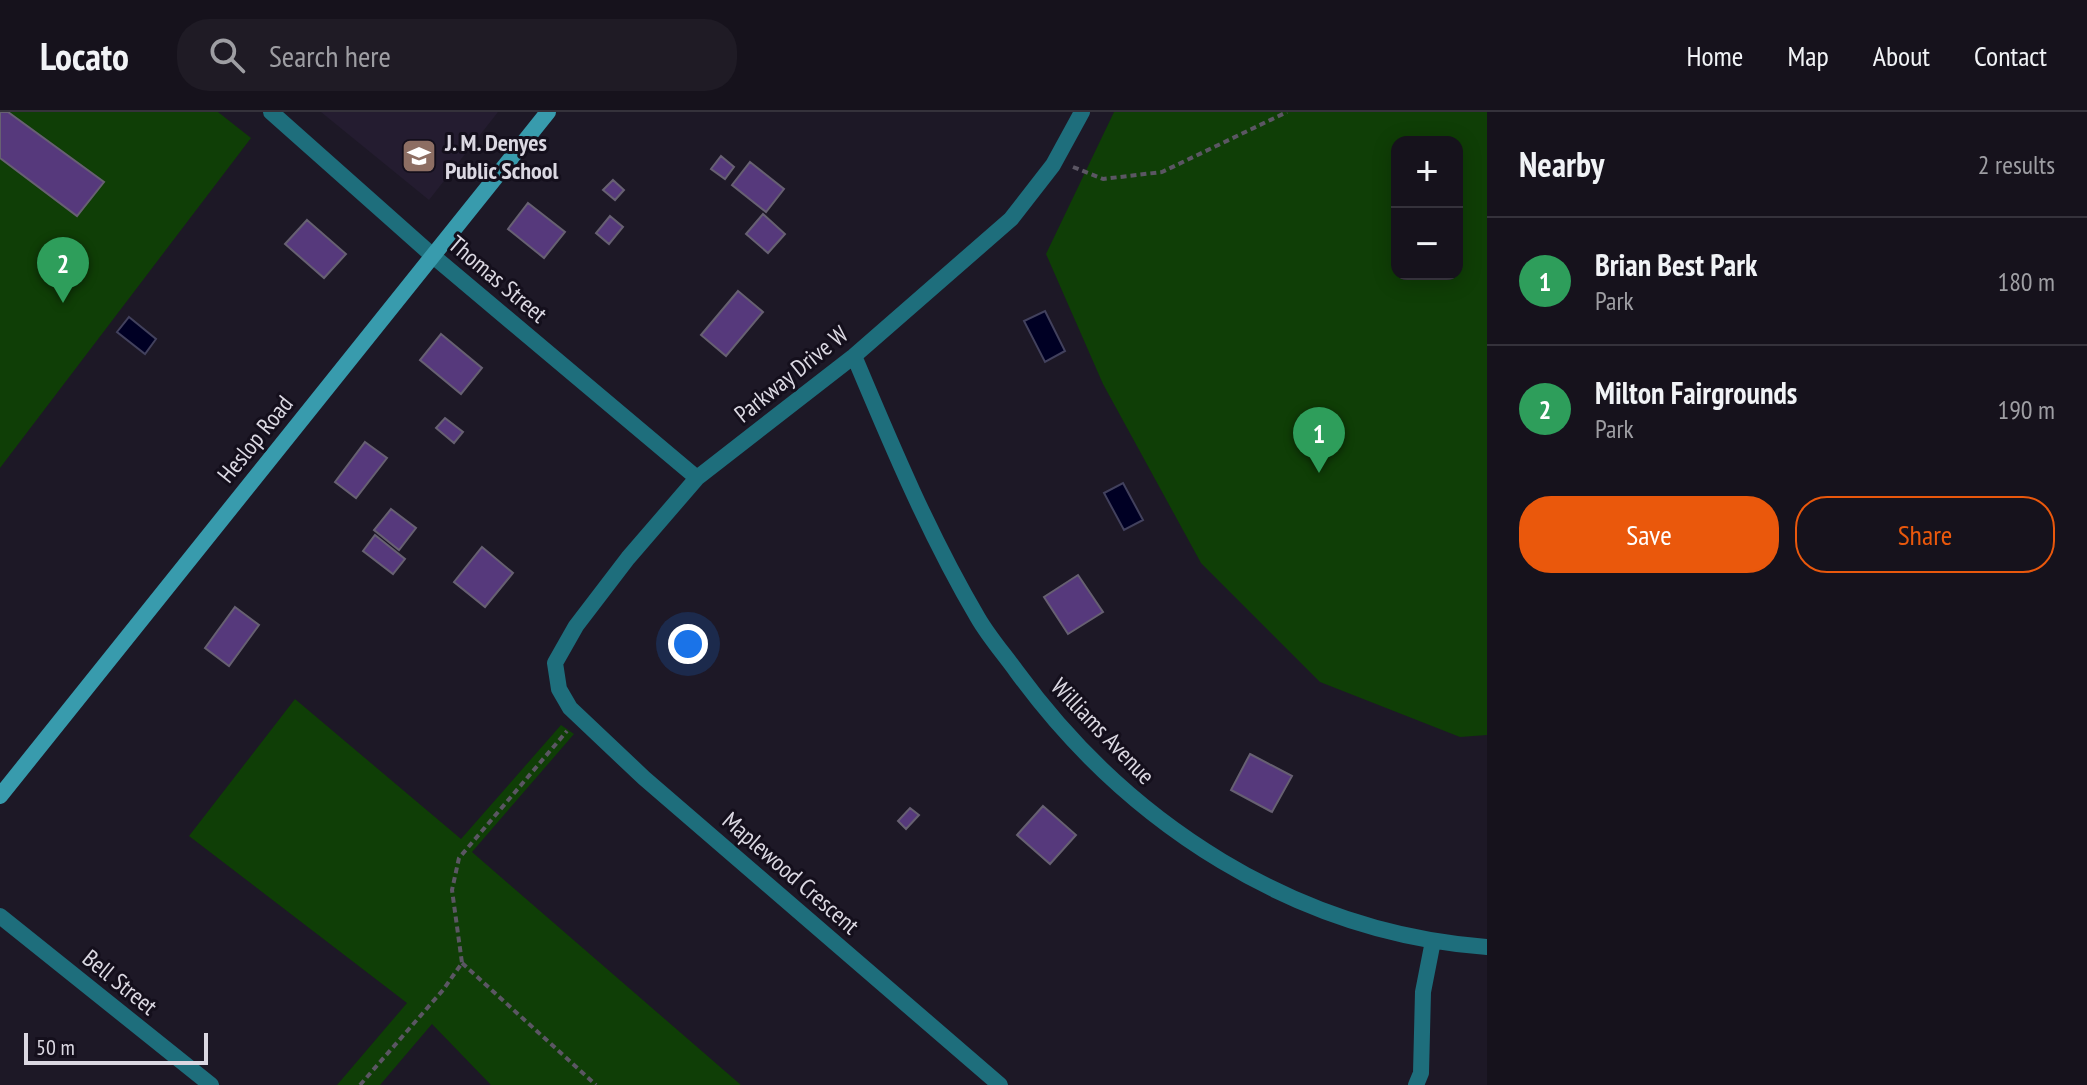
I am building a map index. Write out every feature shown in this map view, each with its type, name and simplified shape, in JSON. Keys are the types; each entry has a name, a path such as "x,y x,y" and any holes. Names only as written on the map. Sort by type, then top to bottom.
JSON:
{"street":[{"name":"Thomas Street","path":"271,112 433,256 697,478"},
{"name":"Heslop Road","path":"0,796 548,112"},
{"name":"Parkway Drive W","path":"559,689 555,663 576,626 628,558 697,478 854,356 1011,219 1057,158 1082,112"},
{"name":"Williams Avenue","path":"854,356 918,501 979,620 1062,730 1105,774 1152,815 1257,882 1313,907 1433,941 1487,947"},
{"name":"Maplewood Crescent","path":"559,689 579,717 656,788 1000,1085"},
{"name":"Bell Street","path":"0,916 211,1085"},
{"path":"1416,1085 1421,1073 1423,992 1433,941"}],"path":[{"path":"1057,158 1103,179 1162,172 1287,112"},
{"path":"579,717 459,858 452,890 462,963 596,1085"},
{"path":"360,1085 443,990 462,963"}],"shaded area":[{"name":"J. M. Denyes Public School","path":"321,112 498,112 429,200"}],"green space":[{"path":"0,112 218,112 251,138 0,468"},
{"path":"1114,112 1487,112 1487,735 1460,737 1320,682 1201,563 1103,384 1046,254"},
{"path":"295,699 461,839 561,725 574,734 472,852 741,1085 491,1085 432,1024 380,1085 337,1085 407,1003 189,836"}],"water":[{"path":"1045,311 1065,351 1045,362 1024,321"},
{"path":"129,317 156,339 145,354 117,332"},
{"path":"1123,483 1143,520 1124,530 1104,493"}],"building":[{"path":"0,112 8,112 104,182 77,216 0,158"},
{"path":"721,156 734,167 725,179 711,169"},
{"path":"750,162 784,189 766,212 732,185"},
{"path":"613,180 624,190 615,200 603,190"},
{"path":"528,203 565,232 544,258 508,229"},
{"path":"763,214 785,234 768,253 746,234"},
{"path":"610,216 623,227 609,244 596,233"},
{"path":"307,220 346,254 324,278 285,244"},
{"path":"738,291 763,312 726,356 701,335"},
{"path":"441,334 482,368 461,394 420,360"},
{"path":"445,418 463,432 454,443 436,428"},
{"path":"365,442 387,458 356,498 335,482"},
{"path":"391,509 416,528 399,550 374,530"},
{"path":"375,535 405,559 393,574 363,551"},
{"path":"482,547 513,573 485,607 454,582"},
{"path":"1078,575 1103,612 1068,634 1044,597"},
{"path":"235,607 259,625 229,666 205,648"},
{"path":"1250,754 1292,776 1272,812 1231,790"},
{"path":"1043,806 1076,835 1050,864 1017,835"},
{"path":"910,808 919,815 906,829 898,821"}],"place":[{"name":"J. M. Denyes Public School","path":"419,156"},
{"name":"Milton Fairgrounds","path":"63,303"},
{"name":"Brian Best Park","path":"1319,473"}]}
